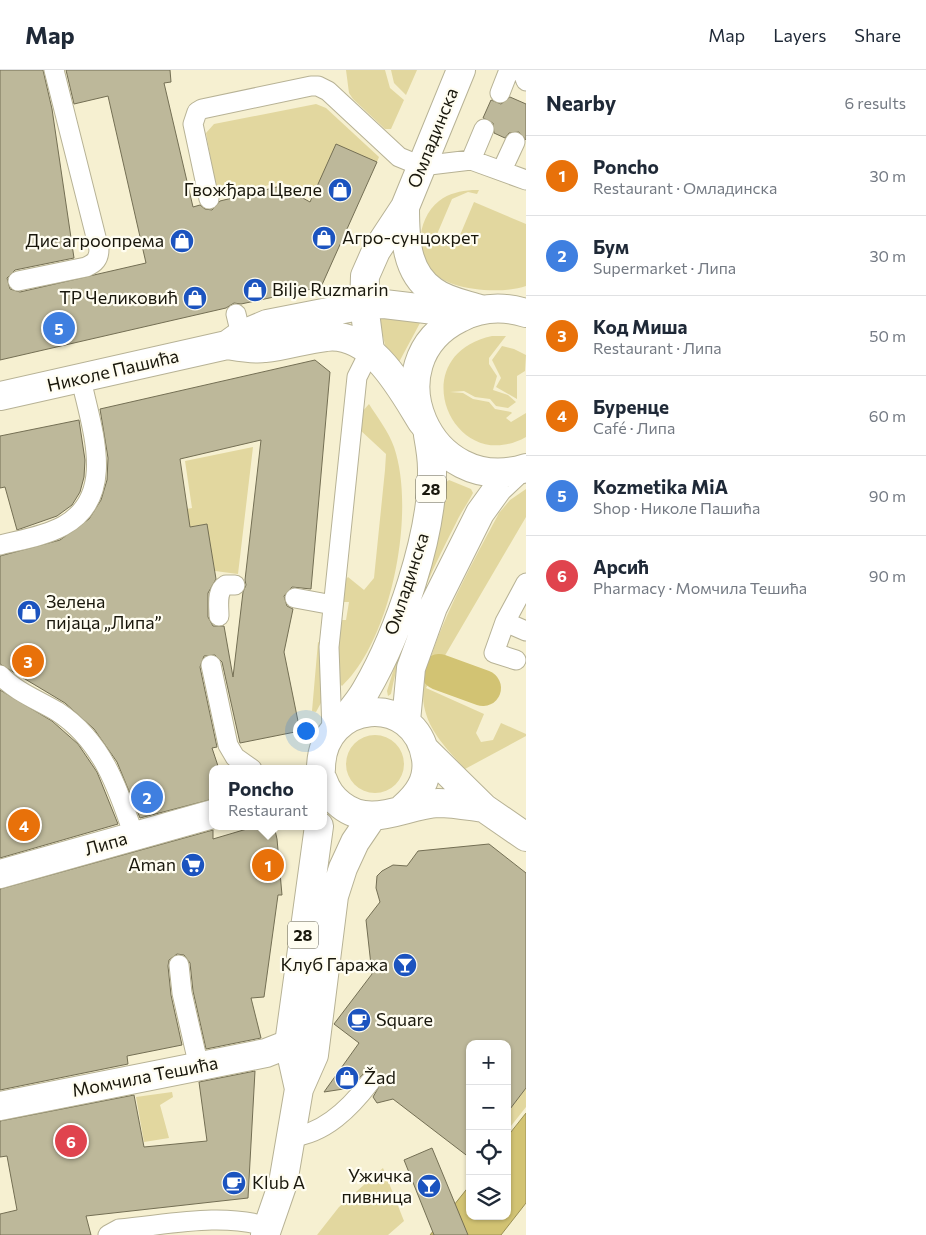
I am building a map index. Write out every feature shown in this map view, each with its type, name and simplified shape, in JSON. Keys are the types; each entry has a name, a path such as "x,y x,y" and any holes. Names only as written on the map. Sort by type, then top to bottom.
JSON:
{"main road":[{"name":"Омладинска","path":"370,352 363,284 368,268 376,251 405,207 461,70"},
{"name":"Омладинска","path":"405,207 406,243 409,256 422,282 432,291 475,312"},
{"name":"Николе Пашића","path":"0,396 81,379 234,332 364,305 384,304 475,312"},
{"path":"475,312 496,308 526,313"},
{"name":"Омладинска","path":"338,726 366,691 382,658 416,568 431,495 432,468 425,428 417,406 416,381 423,357 436,336 448,325 475,312"},
{"name":"Николе Пашића","path":"234,332 263,349 332,336 354,342 370,352 395,380 425,428 447,456 459,464 486,472 520,470"},
{"name":"Омладинска","path":"406,722 411,668 434,607 480,513 498,488 520,470"},
{"path":"325,765 325,744 338,726 358,714 374,711 391,714 406,722 417,734 424,749 427,766 424,782 416,797 403,808 388,815 372,817 349,810 327,790"},
{"path":"424,749 484,808 526,837"},
{"path":"403,808 438,803 484,808"},
{"name":"Липа","path":"0,874 130,825 209,815"},
{"name":"28","path":"267,1231 283,1183 299,1089 314,1055 334,896 343,868 355,842 372,817"},
{"name":"28","path":"299,1089 288,1044 318,830"},
{"name":"Момчила Тешића","path":"0,1106 266,1053 288,1044"}],"lane":[{"path":"18,281 86,267 94,263 98,256 99,248 54,70"},
{"path":"500,93 509,70"},
{"path":"522,70 526,81"},
{"path":"210,199 193,124 196,112 202,109 311,86 318,86 328,91 399,157 421,166 471,160 526,180"},
{"path":"471,160 484,129"},
{"path":"502,170 515,142"},
{"path":"338,726 329,647 357,377 370,352"},
{"path":"0,545 63,526 78,516 90,501 96,481 97,460 81,379"},
{"path":"219,616 219,593 221,588 226,585 235,585"},
{"path":"516,660 494,653 505,622 524,593"},
{"path":"295,598 333,605"},
{"path":"505,622 526,632"},
{"path":"211,665 228,745 235,757 246,765"},
{"name":"Липа","path":"0,676 14,687 59,713 89,738 108,767 130,825"},
{"path":"178,965 182,993 199,1067"},
{"path":"291,1137 307,1135 323,1128 370,1082"},
{"path":"112,1234 228,1220 253,1222 267,1231"}],"shaded area":[{"path":"346,70 385,70 390,88 404,100 391,129 385,129 353,99 349,93"},
{"path":"391,70 417,70 406,95 394,83"},
{"path":"316,104 326,108 379,157 377,162 313,197 281,182 218,198 206,133 214,124"},
{"path":"472,190 479,190 477,194 468,192 452,199 435,239 455,247 474,202 526,224 526,286 515,289 487,290 457,285 433,273 426,264 421,248 421,239 424,222 428,214 439,201 447,196"},
{"path":"378,315 418,321 420,323 398,364 386,349"},
{"path":"492,336 506,336 489,358 489,364 497,376 493,390 508,395 516,402 508,408 496,406 490,399 475,397 464,391 450,392 463,393 473,399 489,402 495,409 511,412 506,418 511,422 526,413 526,437 500,445 477,441 459,428 447,409 444,388 449,366 464,348"},
{"path":"502,346 526,355 525,371 517,376 517,399 496,387 501,378 492,360"},
{"path":"369,404 386,430 394,447 400,474 402,505 400,538 395,573 386,607 374,638 359,665 342,686 339,683 338,642 341,620 346,620 349,602 342,602 345,580 348,577 364,590 374,578 385,470 386,454 359,429 361,413"},
{"path":"253,447 238,574 215,571 206,524 152,533 148,516 192,508 185,461"},
{"path":"449,480 471,489 473,493 458,519 426,585 409,628 391,694 388,696 387,691 442,513 445,483"},
{"path":"526,489 526,517 426,688 484,714 476,733 481,742 493,740 501,723 526,734 526,736 465,769 440,740 426,715 424,687 429,664 450,609 499,513 510,500"},
{"path":"318,642 320,643 322,701 316,712 312,711"},
{"path":"375,735 386,737 399,748 404,764 402,775 391,788 375,793 364,791 351,780 346,764 348,753 359,740"},
{"path":"526,1088 526,1107 511,1126 511,1108"},
{"path":"172,1092 173,1097 160,1105 169,1138 144,1142 136,1097"},
{"path":"526,1113 526,1203 501,1235 430,1235 466,1190 466,1220 511,1220 511,1132"},
{"path":"383,1168 404,1221 388,1235 317,1235 339,1207"}],"building":[{"path":"0,70 43,70 52,109 74,258 15,270 7,278 10,289 20,292 146,263 108,96 74,104 66,70 170,70 171,82 164,83 193,207 200,205 205,209 212,210 220,201 281,186 310,202 336,144 377,162 321,287 241,304 234,303 226,308 0,360"},
{"path":"510,97 526,104 526,140 519,132 509,133 505,138 494,133 493,123 483,118 491,100 501,104"},
{"path":"315,360 330,372 311,589 292,587 284,596 287,606 293,609 284,652 300,731 240,743 222,662 215,655 204,656 200,667 217,747 212,748 218,765 209,765 209,800 140,818 117,762 94,729 65,703 0,664 0,556 60,540 89,519 101,500 107,480 108,458 100,409","holes":["261,440 245,580 246,585 243,592 233,677 224,626 213,626 208,617 208,593 216,579 207,524 190,527 180,459"]},
{"path":"79,420 85,460 84,477 80,492 72,505 57,516 17,530 5,487 0,488 0,436"},
{"path":"0,690 52,721 78,744 97,772 118,824 0,858"},
{"path":"213,830 213,839 243,830 275,830 282,895 278,895 264,997 251,998 261,1038 206,1049 193,991 190,963 184,955 177,954 169,960 168,966 171,995 182,1045 127,1056 128,1064 0,1090 0,889"},
{"path":"489,844 526,873 526,1088 511,1108 511,1040 466,1040 466,1155 393,1099 377,1103 373,1097 381,1083 377,1073 365,1072 350,1088 324,1092 359,1043 334,1024 372,974 366,920 380,902 376,888 377,876 393,865 407,866 418,851"},
{"path":"255,1071 248,1198 86,1216 91,1235 0,1235 0,1214 17,1210 7,1156 0,1157 0,1121 134,1095 144,1147 207,1141 199,1082"},
{"path":"432,1148 468,1235 434,1235 404,1160"}],"waterway":[{"path":"439,672 483,688"}],"place":[{"name":"Гвожђара Цвеле","path":"340,190"},
{"name":"Агро-сунцокрет","path":"324,238"},
{"name":"Дис агроопрема","path":"182,241"},
{"name":"Bilje Ruzmarin","path":"255,290"},
{"name":"ТР Челиковић","path":"195,298"},
{"name":"Kozmetika MiA","path":"59,328"},
{"name":"Зелена пијаца „Липа”","path":"29,612"},
{"name":"Код Миша","path":"28,661"},
{"name":"Бум","path":"147,797"},
{"name":"Буренце","path":"24,825"},
{"name":"Aman","path":"193,865"},
{"name":"Poncho","path":"268,865"},
{"name":"Клуб Гаража","path":"405,965"},
{"name":"Square","path":"359,1020"},
{"name":"Žad","path":"347,1078"},
{"name":"Арсић","path":"71,1141"},
{"name":"Klub A","path":"234,1183"},
{"name":"Ужичка пивница","path":"429,1186"}]}
